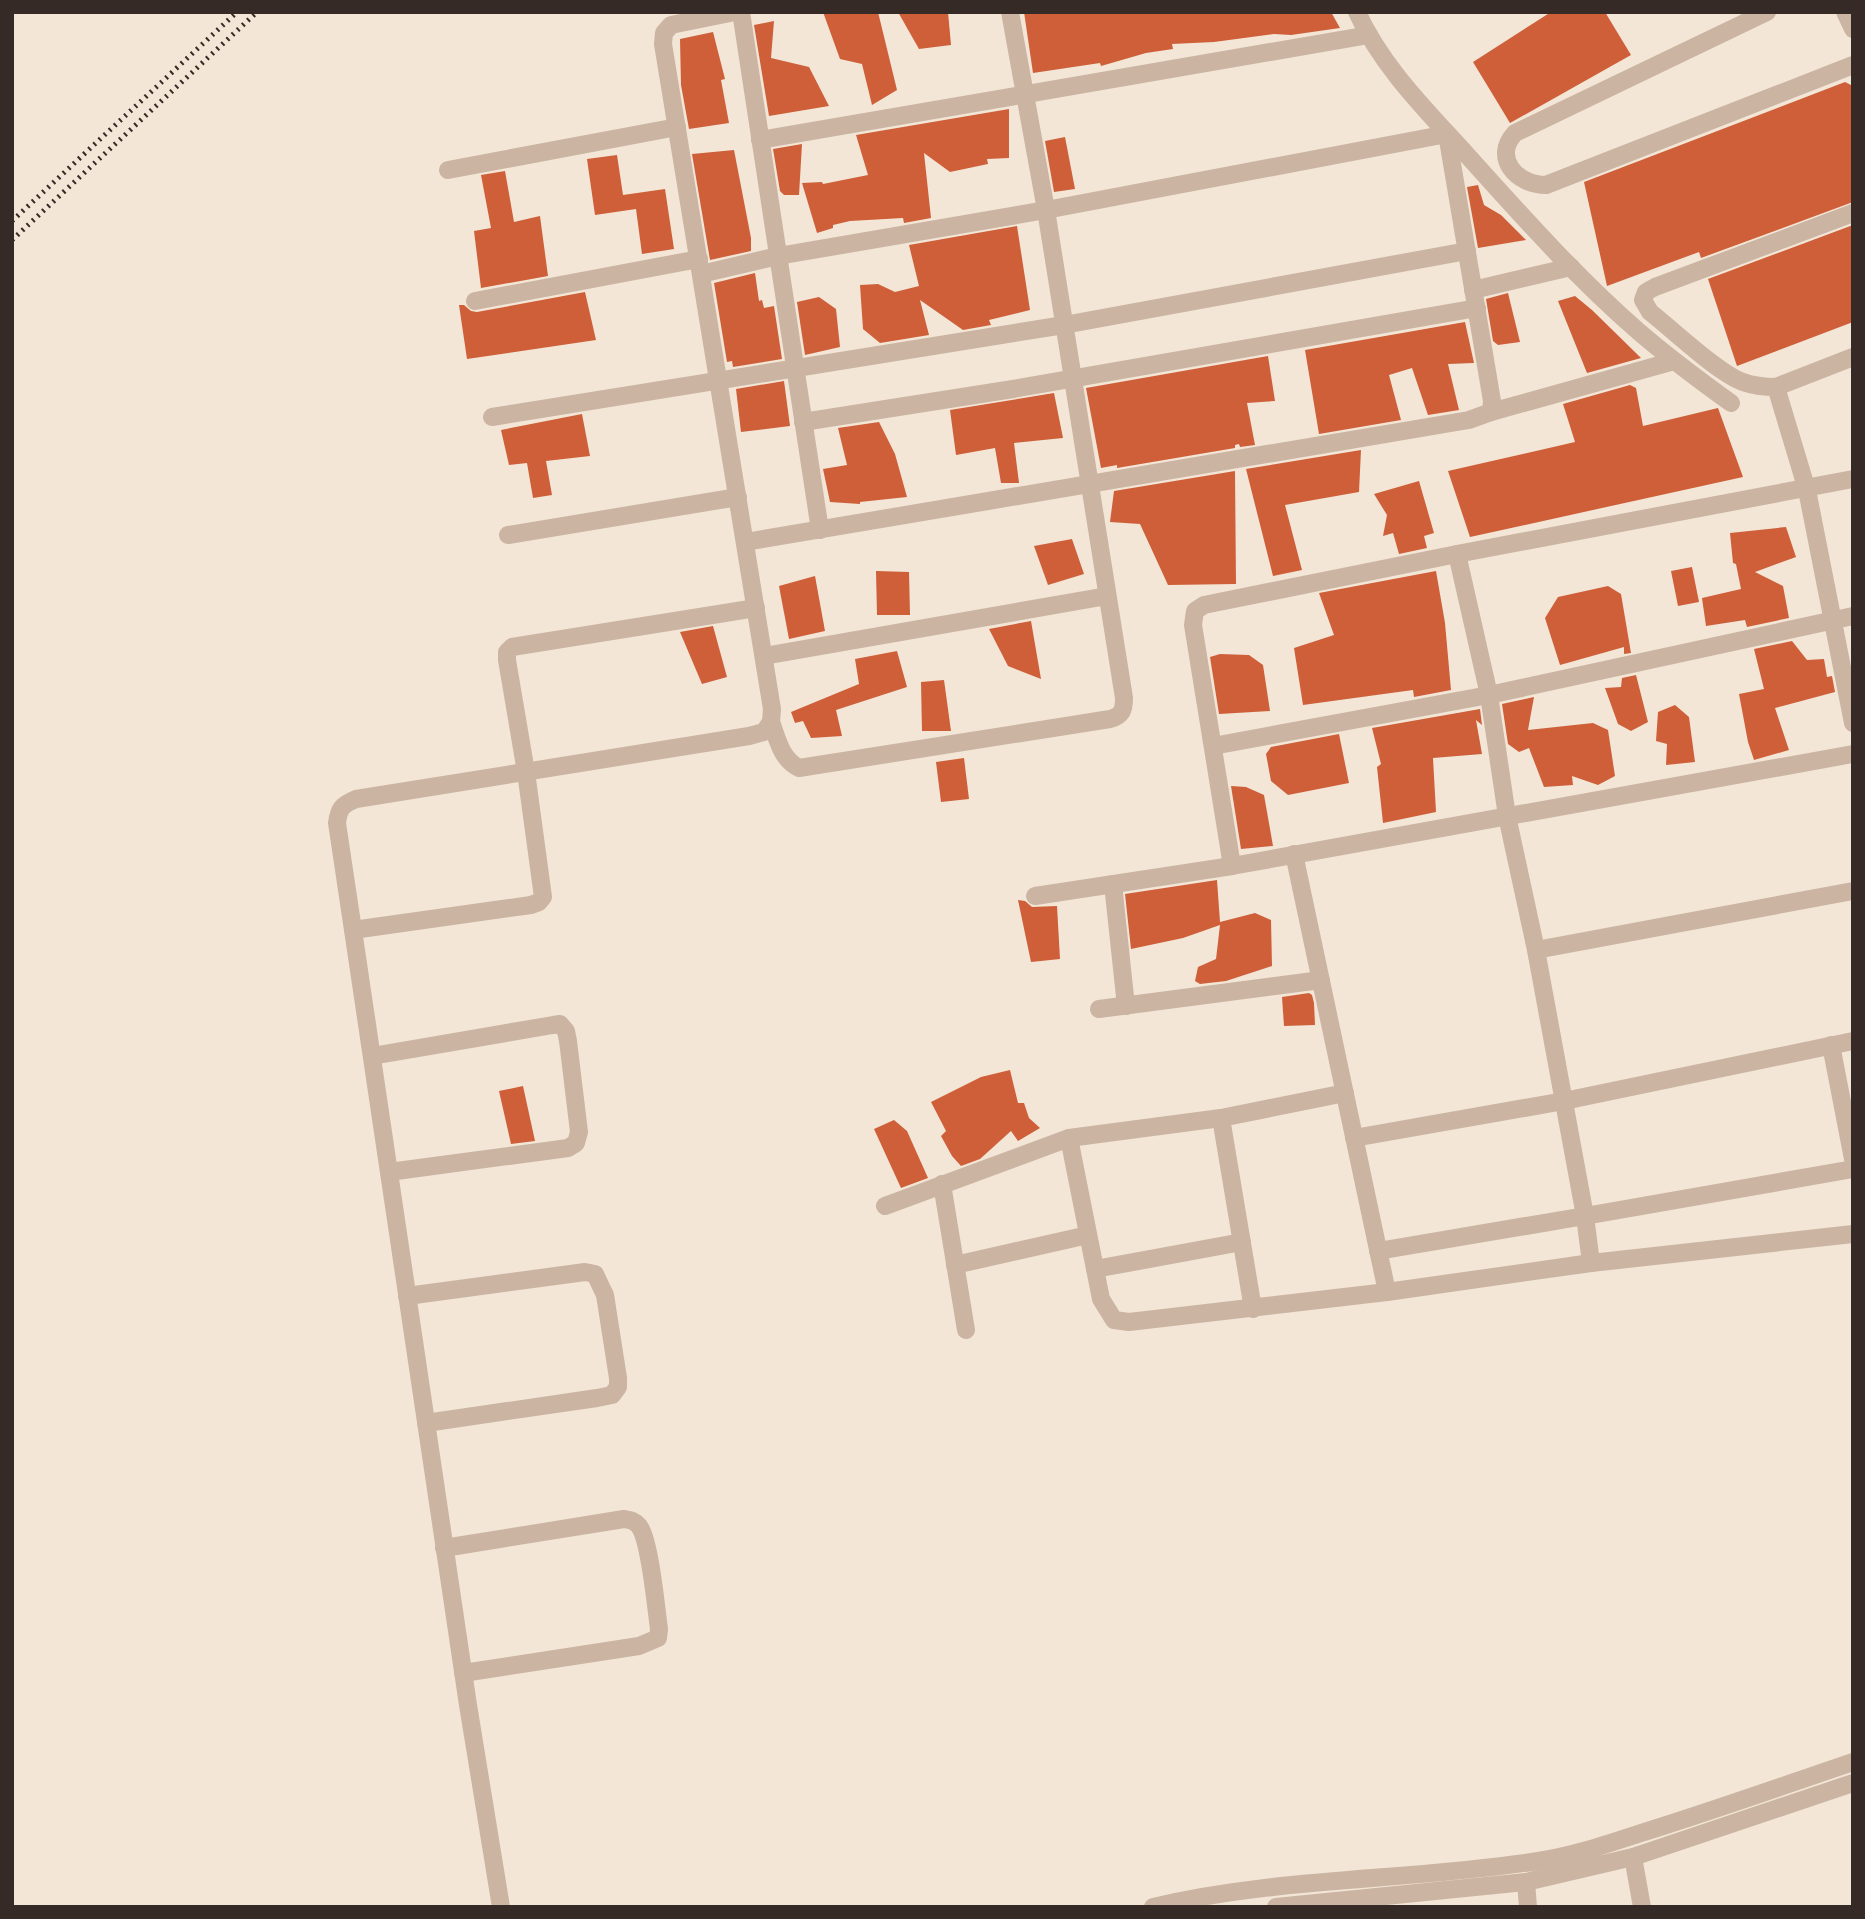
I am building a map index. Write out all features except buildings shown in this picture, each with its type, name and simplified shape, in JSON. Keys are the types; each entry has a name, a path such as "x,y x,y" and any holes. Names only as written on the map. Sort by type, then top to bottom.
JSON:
{"street":[{"path":"735,12 671,25 664,33 663,44 764,656 772,709 771,722 781,750 789,763 799,768 1118,717 1124,709 1046,210 1010,12"},
{"path":"741,12 820,530"},
{"path":"1357,12 1368,35 1409,91 1571,267 1674,361 1731,403"},
{"path":"1767,12 1515,133 1507,142 1506,152 1517,177 1533,185 1546,185 1853,65"},
{"path":"1845,12 1853,29"},
{"path":"760,140 1368,35"},
{"path":"447,170 677,127"},
{"path":"475,301 778,256 1046,210 1447,134"},
{"path":"1447,134 1492,401 1491,412"},
{"path":"1853,214 1646,292 1643,300 1650,312 1723,370 1740,381 1760,387 1776,387 1853,357"},
{"path":"492,417 1064,325 1467,251"},
{"path":"803,422 1073,379 1475,299 1571,267"},
{"path":"745,542 1090,486 1469,420 1674,361"},
{"path":"1776,387 1807,490 1853,723"},
{"path":"1232,866 1193,625 1195,611 1204,605 1457,554 1853,480"},
{"path":"508,535 738,497"},
{"path":"1457,554 1489,695 1507,816 1564,1101 1591,1263"},
{"path":"764,656 1107,596"},
{"path":"353,930 539,902 543,897 507,660 507,652 512,647 756,608"},
{"path":"1213,746 1489,695 1853,616"},
{"path":"501,1907 444,1548 337,823 339,810 356,799 749,736 764,732 771,722"},
{"path":"1035,896 1232,866 1853,754"},
{"path":"1294,854 1387,1292"},
{"path":"1113,884 1126,1006"},
{"path":"1535,950 1853,891"},
{"path":"1099,1009 1321,980"},
{"path":"372,1056 560,1024 566,1031 568,1041 579,1132 576,1143 568,1148 389,1172"},
{"path":"1354,1138 1564,1101 1853,1041"},
{"path":"1831,1045 1853,1159"},
{"path":"885,1206 1069,1138 1221,1118 1345,1093"},
{"path":"1221,1118 1253,1309"},
{"path":"1069,1138 1101,1299 1114,1320 1129,1322 1387,1292 1591,1263 1853,1234"},
{"path":"1378,1251 1853,1169"},
{"path":"942,1184 966,1330"},
{"path":"955,1265 1088,1235"},
{"path":"1095,1269 1242,1242"},
{"path":"407,1296 585,1272 595,1274 605,1295 618,1378 618,1387 612,1395 426,1423"},
{"path":"444,1548 624,1519 634,1521 641,1527 645,1542 659,1629 658,1638 639,1646 463,1673"},
{"path":"1153,1907 1209,1895 1334,1880 1461,1871 1541,1861 1582,1852 1853,1762"},
{"path":"1276,1907 1525,1882 1633,1857 1853,1783"},
{"path":"1633,1857 1642,1907"},
{"path":"1525,1882 1528,1907"}],"railway":[{"path":"12,221 237,12"},
{"path":"12,240 257,12"}]}
